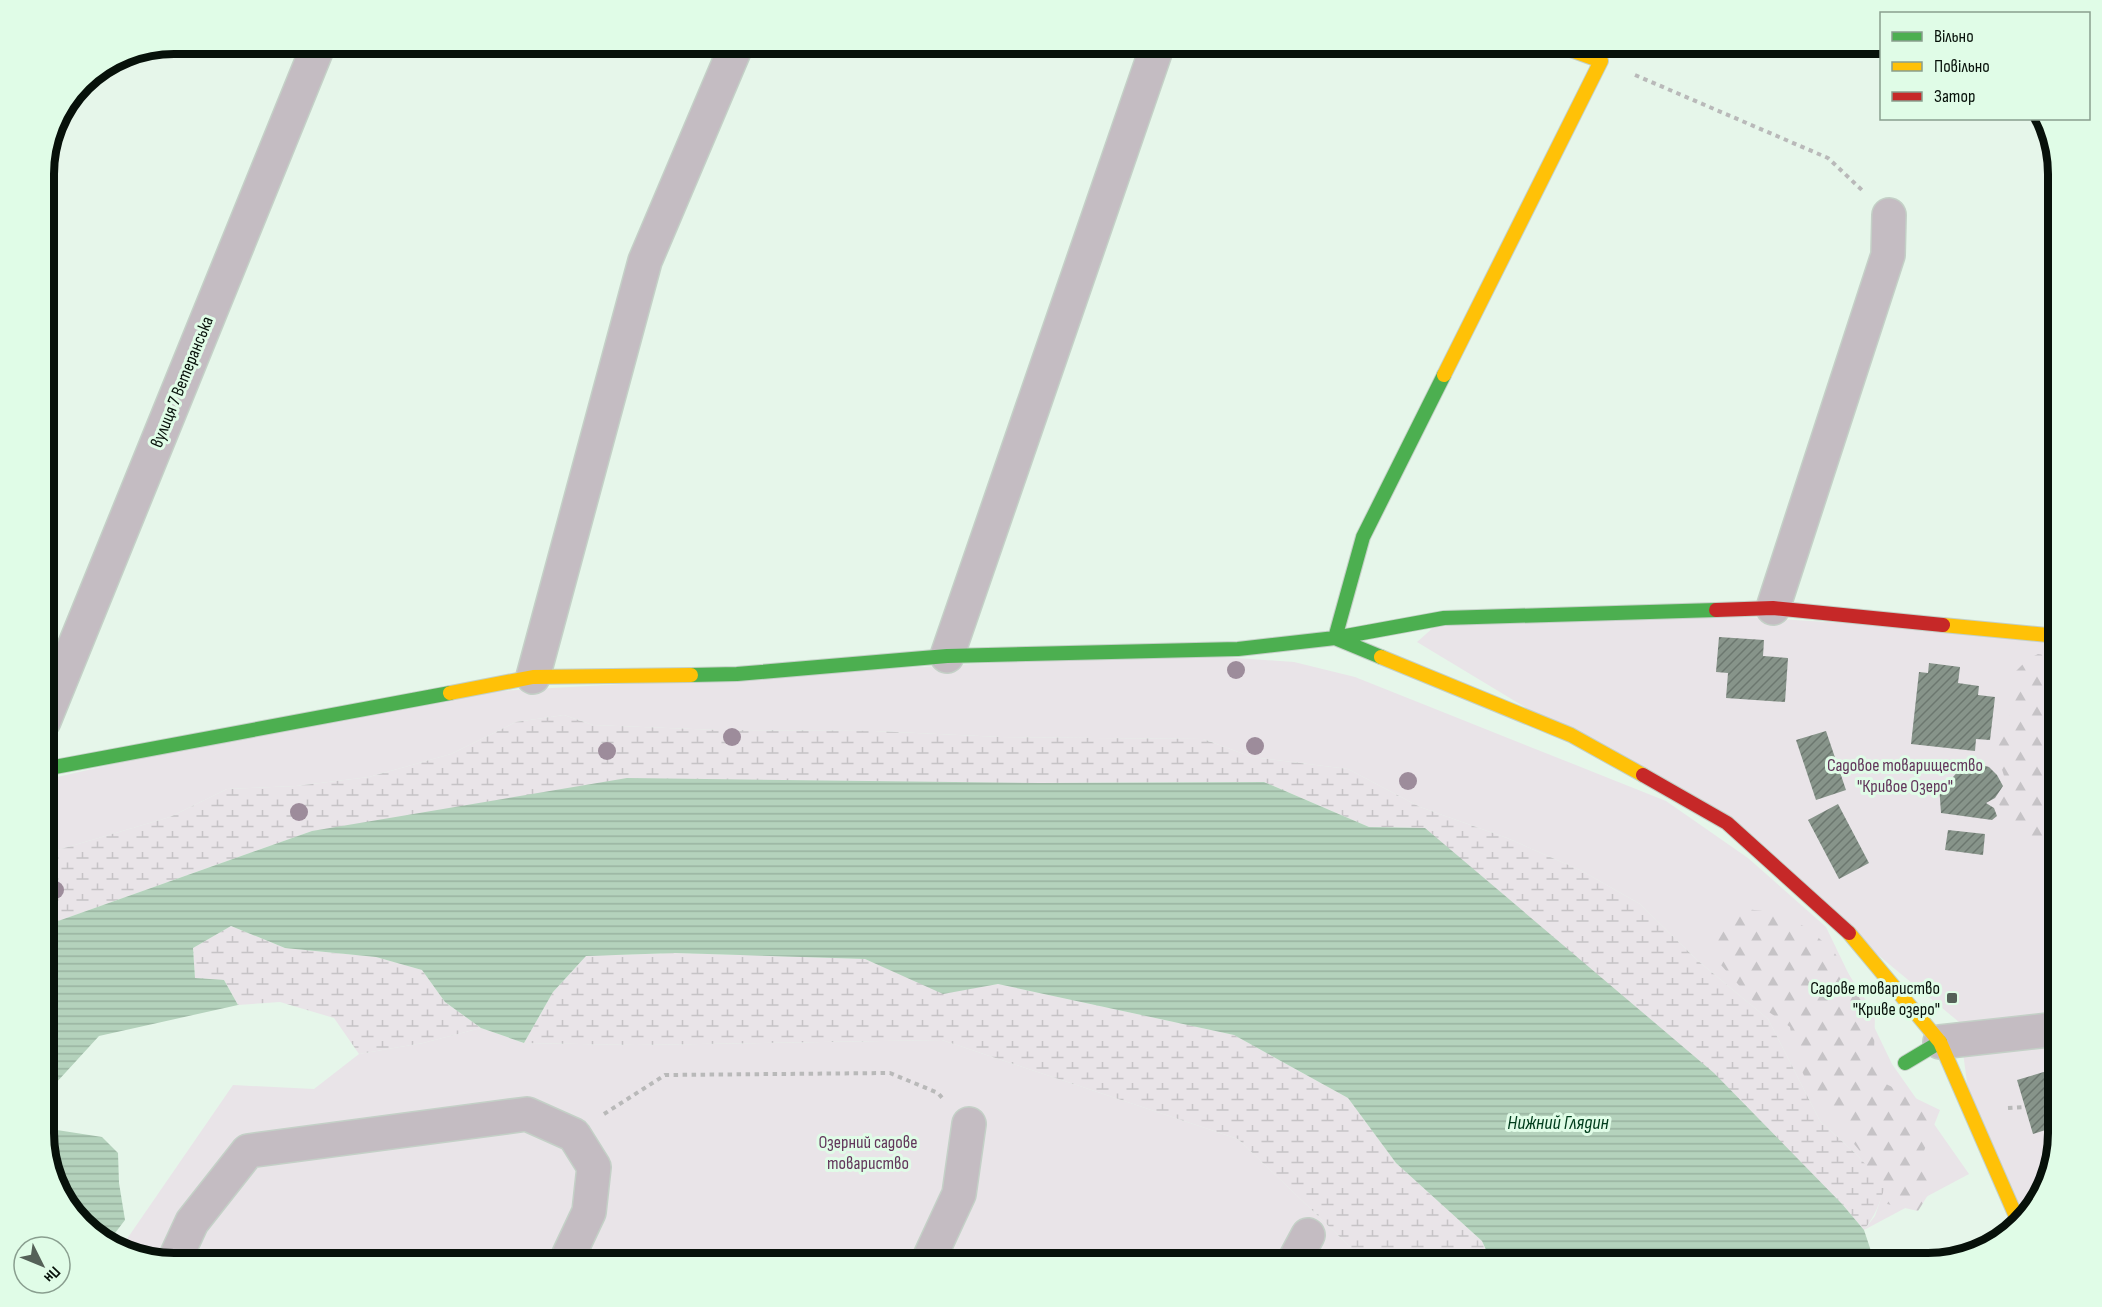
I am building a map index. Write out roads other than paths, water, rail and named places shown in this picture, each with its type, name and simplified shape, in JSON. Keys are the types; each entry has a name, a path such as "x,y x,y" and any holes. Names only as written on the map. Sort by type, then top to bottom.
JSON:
{"street":[{"name":"вулиця 7 Ветеранська","path":"54,696 315,54"},
{"path":"533,677 645,261 733,54"},
{"path":"947,656 1155,54"},
{"path":"1335,639 1363,537 1601,61 1582,54"},
{"path":"1773,608 1888,255 1889,215"},
{"path":"54,768 533,677 737,674 947,656 1238,649 1335,639 1444,618 1773,608 2048,635"},
{"path":"1335,639 1571,735 1727,823 1843,926 1940,1042 2015,1215"},
{"path":"1905,1063 1940,1042 2048,1030"},
{"path":"178,1253 192,1222 248,1151 527,1114 574,1135 594,1167 589,1212 570,1253"},
{"path":"932,1253 959,1194 969,1124"}],"water":[{"name":"Нижний Глядин","path":"627,778 1040,783 1264,782 1369,827 1425,828 1714,1073 1842,1204 1864,1230 1872,1253 1487,1253 1482,1241 1396,1163 1348,1098 1234,1035 998,984 943,994 865,959 675,953 586,956 553,992 524,1043 481,1028 445,1002 422,970 376,957 285,948 231,926 193,948 195,978 224,980 238,1005 99,1036 54,1085 54,922 312,831"},
{"path":"54,1130 102,1137 118,1153 119,1183 125,1220 113,1236 89,1218 79,1206 60,1172"}],"place":[{"name":"Садове товариство \"Криве озеро\"","path":"1952,998"}],"park label":[{"name":"Садовое товарищество \"Кривое Озеро\"","path":"1905,775"},
{"name":"Озерний садове товариство","path":"868,1152"}]}
